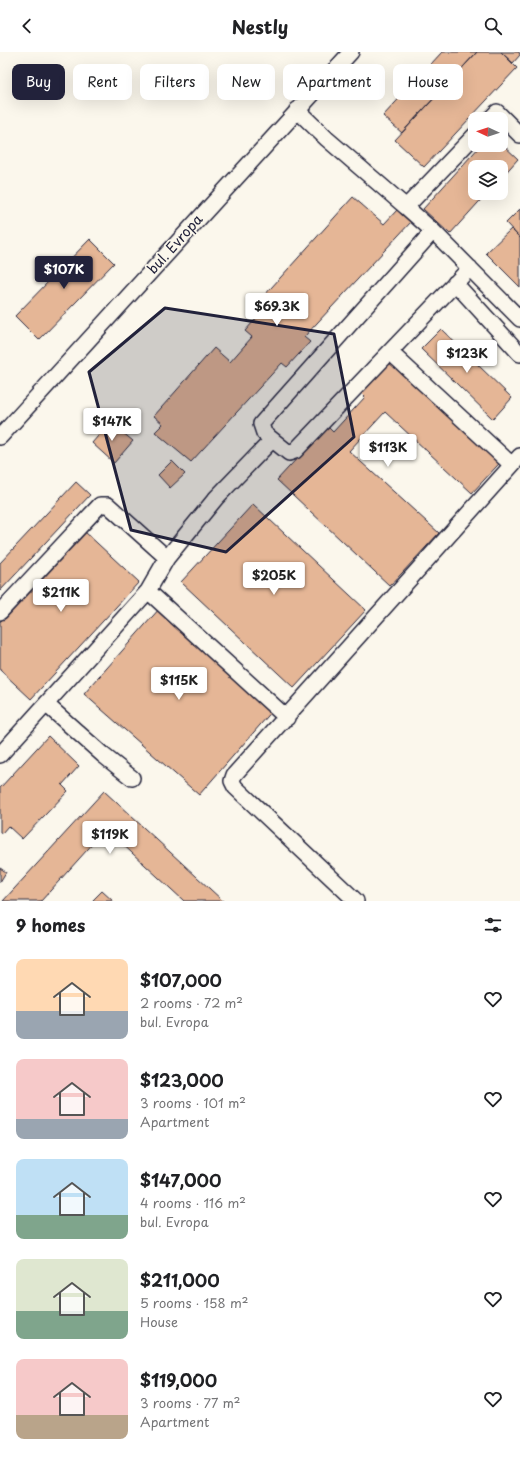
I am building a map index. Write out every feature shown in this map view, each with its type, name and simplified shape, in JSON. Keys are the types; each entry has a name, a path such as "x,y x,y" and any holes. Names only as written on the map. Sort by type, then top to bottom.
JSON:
{"street":[{"name":"bul. Evropa","path":"0,437 351,52"},
{"path":"297,110 327,139 433,231 520,319"},
{"path":"508,123 520,135"},
{"path":"406,207 468,141"},
{"path":"433,231 261,424 264,433 289,453 295,451 470,268"},
{"path":"455,283 520,354"},
{"path":"356,901 235,787 232,781 234,774 287,718 391,599 516,460 390,352"},
{"path":"0,755 148,591 167,558 216,498 272,440"},
{"path":"0,612 100,505 108,505 167,558"},
{"path":"148,591 287,718"},
{"path":"46,704 103,755 132,778"}],"highlighted area":[{"path":"165,308 334,334 354,437 226,552 131,530 89,372"}],"building":[{"path":"442,52 477,52 463,67 463,64 431,64"},
{"path":"477,52 501,52 517,68 476,112 468,112 468,120 424,167 395,140 432,100 463,100 463,67"},
{"path":"501,52 519,52 520,55 513,63"},
{"path":"398,100 433,100 402,133 383,116"},
{"path":"508,150 518,159 508,170 508,160 468,160 468,200 481,200 450,234 423,209 475,152 508,152"},
{"path":"353,197 384,224 397,210 411,222 304,337 310,342 287,367 282,363 191,462 155,432 163,424 154,416 214,348 230,362 252,337 245,331 269,304 262,298"},
{"path":"520,209 520,238 506,223"},
{"path":"511,229 520,238 520,287 486,253"},
{"path":"90,239 114,263 39,340 15,316"},
{"path":"441,329 512,398 493,419 421,349"},
{"path":"398,351 508,454 472,493 385,412 349,451 439,533 390,586 277,480 327,426 333,432 365,397 360,392"},
{"path":"110,422 133,441 114,463 92,443"},
{"path":"172,461 185,474 170,488 158,475"},
{"path":"76,482 90,495 0,591 0,563"},
{"path":"253,504 366,610 294,688 181,582"},
{"path":"84,531 139,582 31,699 0,670 0,622"},
{"path":"160,608 274,709 199,795 84,694"},
{"path":"48,736 79,766 62,785 68,791 22,839 8,826 2,833 0,832 0,788"},
{"path":"104,791 223,901 184,901 106,829 41,901 3,901"},
{"path":"0,868 6,872 0,882"},
{"path":"102,891 113,901 92,901"}]}
